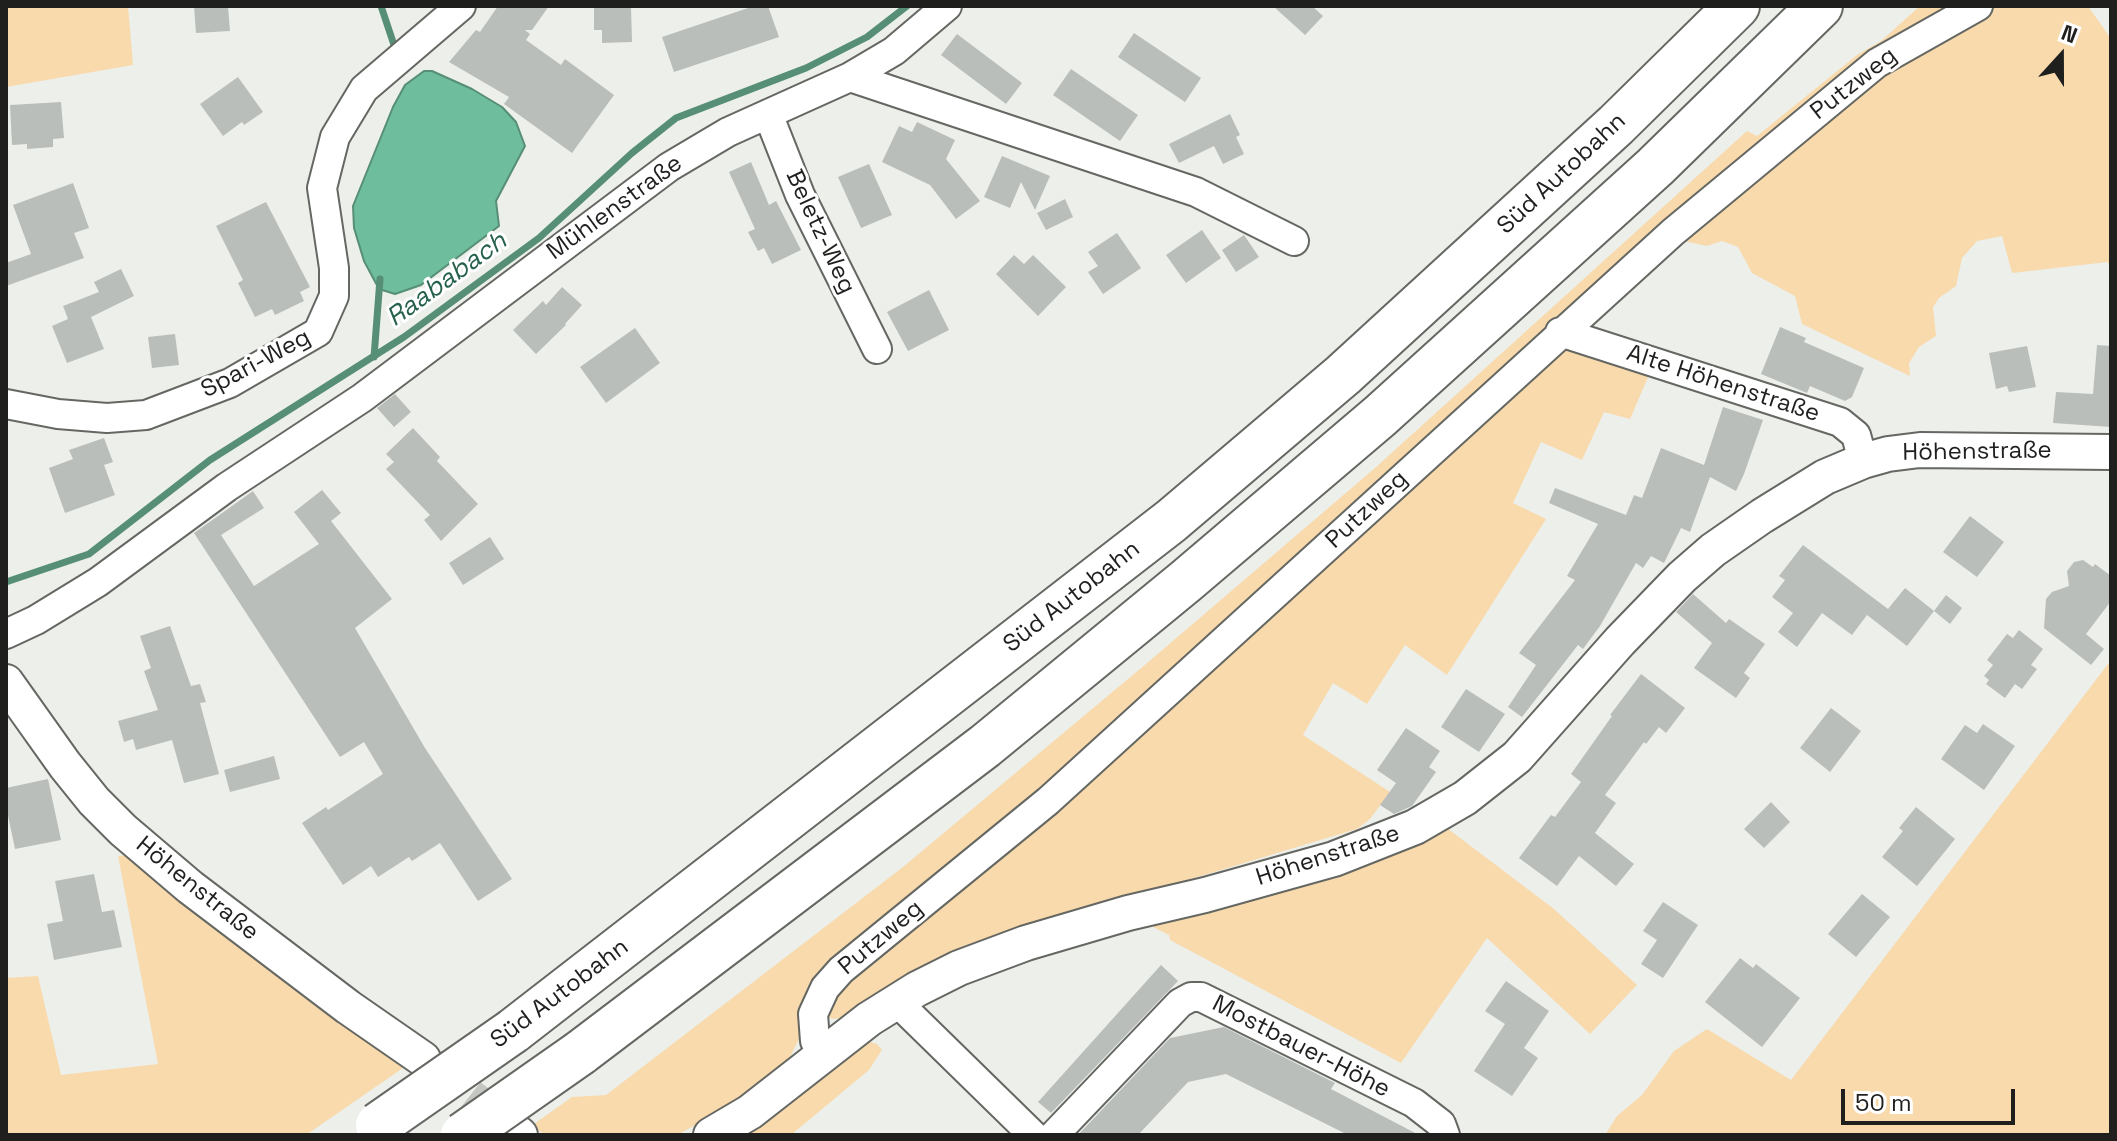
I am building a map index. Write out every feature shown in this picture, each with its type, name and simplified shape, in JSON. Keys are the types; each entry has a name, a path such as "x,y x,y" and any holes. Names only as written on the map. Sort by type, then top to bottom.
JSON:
{"highway":[{"name":"Süd Autobahn","path":"370,1130 513,1031 1171,521 1343,375 1616,125 1737,6"},
{"path":"463,1135 580,1053 985,746 1186,581 1380,416 1655,167 1820,6"}],"street":[{"name":"Spari-Weg","path":"6,404 58,414 107,418 146,415 230,383 318,332 334,296 334,268 322,188 335,137 364,89 461,6"},
{"name":"Mühlenstraße","path":"6,634 36,620 98,582 227,487 362,398 669,167 728,132 850,77 894,51 947,6"},
{"name":"Putzweg","path":"823,1055 815,1041 813,1014 825,988 841,970 1048,801 1673,232 1877,63 1978,6"},
{"path":"850,77 1196,192 1294,241"},
{"name":"Beletz-Weg","path":"768,114 800,195 877,349"},
{"name":"Alte Höhenstraße","path":"1560,332 1829,417 1856,435 1863,461"},
{"name":"Höhenstraße","path":"711,1135 750,1112 896,1001 959,968 1026,943 1128,913 1334,859 1415,827 1474,792 1517,757 1651,606 1713,550 1825,477 1888,454 1925,449 2111,452"},
{"name":"Höhenstraße","path":"6,682 65,765 123,830 202,896 348,1007 423,1059"},
{"name":"Mostbauer-Höhe","path":"1054,1135 1180,1003 1191,997 1201,997 1414,1103 1441,1124 1445,1135"},
{"path":"896,1001 1033,1135"}],"shaded area":[{"path":"6,6 128,6 133,65 6,87"},
{"path":"1920,6 1967,6 1921,31 1179,674 859,945 801,1035 788,1061 742,1100 677,1135 546,1135 531,1126 572,1097 606,1095 903,867 1375,468 1747,131 1757,136 1857,55 1881,41"},
{"path":"1991,6 2088,6 2111,39 2111,271 2108,262 2012,273 2002,236 1977,241 1962,258 1956,286 1939,298 1933,307 1936,336 1919,347 1909,363 1910,376 1802,324 1795,296 1752,273 1738,247 1722,241 1707,246 1674,239 1860,85"},
{"path":"424,71 432,71 472,89 502,107 516,122 525,146 496,201 499,226 421,285 395,294 379,289 364,261 354,228 353,206 393,107 405,85"},
{"path":"1565,337 1652,368 1630,419 1604,412 1582,460 1541,442 1513,503 1546,519 1447,675 1405,645 1367,704 1333,683 1303,735 1390,792 1370,819 1357,829 1111,903 840,1018 824,1016 823,1003"},
{"path":"2111,660 2111,1135 1605,1135 1617,1116 1642,1095 1674,1051 1707,1029 1791,1080"},
{"path":"1443,825 1554,909 1637,985 1590,1034 1487,938 1401,1063 1170,940 1169,935 1151,923"},
{"path":"129,855 403,1068 306,1135 6,1135 6,978 38,976 61,1075 158,1064 118,856"},
{"path":"862,1040 877,1044 882,1050 869,1070 791,1135 734,1135"}],"building":[{"path":"194,6 228,6 230,31 196,33"},
{"path":"498,6 549,6 532,30 525,30 530,34 526,40 561,65 565,59 614,95 572,153 504,104 509,97 449,62 476,30 480,32"},
{"path":"631,6 632,42 602,43 602,30 594,30 594,8"},
{"path":"754,6 768,6 779,37 674,72 662,37"},
{"path":"1273,6 1312,6 1323,16 1305,35"},
{"path":"1134,33 1201,78 1185,102 1118,57"},
{"path":"957,34 1022,83 1006,104 941,55"},
{"path":"1071,69 1138,115 1120,141 1053,95"},
{"path":"238,77 263,112 223,136 200,104"},
{"path":"61,102 64,138 53,139 53,147 27,149 27,144 12,145 10,105"},
{"path":"1230,114 1240,135 1236,137 1244,154 1223,164 1214,146 1179,163 1169,144"},
{"path":"917,122 955,140 946,159 980,201 956,219 930,185 882,162 899,126 912,132"},
{"path":"1002,156 1050,176 1035,210 1021,182 1010,208 984,197"},
{"path":"751,162 769,205 776,201 801,250 772,264 764,248 758,251 748,232 755,229 729,172"},
{"path":"869,164 892,215 861,228 838,177"},
{"path":"73,183 89,228 74,233 84,258 6,286 6,263 31,254 13,205"},
{"path":"1065,199 1073,217 1046,230 1037,213"},
{"path":"266,202 310,287 300,292 304,301 275,315 272,309 255,317 238,283 243,280 216,226"},
{"path":"1202,230 1221,258 1186,283 1166,255"},
{"path":"1117,233 1141,268 1103,294 1088,272 1098,266 1088,252"},
{"path":"1244,235 1259,257 1236,272 1222,250"},
{"path":"1014,255 1024,264 1033,255 1066,287 1038,316 996,274"},
{"path":"121,269 134,296 91,317 104,349 67,363 52,326 68,319 63,306 99,292 94,282"},
{"path":"562,287 582,305 536,354 513,330 543,301 546,305"},
{"path":"929,290 949,330 908,351 887,312"},
{"path":"1780,327 1806,338 1804,342 1864,368 1852,397 1845,401 1810,386 1807,393 1761,374"},
{"path":"635,328 660,363 606,403 580,367"},
{"path":"175,334 179,365 152,368 148,337"},
{"path":"2097,345 2111,346 2111,427 2053,423 2056,392 2093,394"},
{"path":"2027,346 2036,387 2009,392 2007,386 1996,389 1989,353"},
{"path":"395,394 411,412 394,427 377,408"},
{"path":"1723,407 1763,420 1736,491 1710,477 1690,532 1681,528 1664,563 1651,556 1643,568 1636,563 1600,626 1583,649 1578,645 1522,717 1508,707 1536,665 1519,653 1575,580 1567,576 1598,524 1549,503 1555,488 1626,515 1634,495 1642,498 1661,448 1704,465"},
{"path":"413,428 440,457 437,461 478,504 441,541 424,520 430,515 386,469 394,462 386,454"},
{"path":"104,438 113,462 104,465 115,495 65,513 49,468 73,459 69,450"},
{"path":"322,490 341,513 331,521 392,599 355,628 425,748 512,879 478,901 440,843 412,861 409,857 378,877 371,866 343,885 302,823 383,774 364,742 340,757 194,533 253,491 264,508 221,535 254,586 319,544 294,512"},
{"path":"1970,516 2004,542 1977,577 1943,552"},
{"path":"490,537 504,559 463,585 449,563"},
{"path":"1803,545 1888,609 1905,588 1934,611 1907,646 1867,615 1852,635 1822,613 1797,647 1778,632 1793,613 1772,597 1785,580 1779,576"},
{"path":"2083,560 2093,567 2095,564 2111,576 2111,601 2086,634 2104,649 2091,665 2044,628 2046,599 2052,592 2069,586 2067,571 2074,562"},
{"path":"1693,594 1726,623 1729,619 1765,644 1744,673 1750,678 1736,698 1694,668 1712,643 1676,612"},
{"path":"1946,595 1962,608 1950,624 1934,611"},
{"path":"170,626 191,686 200,684 206,702 200,703 219,774 184,783 172,740 136,750 133,739 124,742 118,721 158,710 144,671 151,668 140,636"},
{"path":"2019,630 2043,649 2031,665 2037,669 2022,689 2015,684 2005,698 1986,684 1989,680 1984,676 1993,665 1987,660 2007,634 2013,638"},
{"path":"1641,674 1685,708 1666,733 1659,727 1646,744 1644,742 1605,795 1616,803 1595,833 1634,864 1616,886 1579,856 1557,886 1519,858 1581,782 1571,774"},
{"path":"1466,689 1505,714 1479,752 1441,727"},
{"path":"1831,708 1861,731 1830,772 1800,748"},
{"path":"1983,724 2015,746 1984,790 1941,759 1965,725 1977,733"},
{"path":"1406,728 1440,751 1429,767 1436,772 1412,806 1394,814 1380,805 1396,783 1377,770"},
{"path":"274,756 280,779 230,792 224,770"},
{"path":"48,779 61,840 15,849 6,806 6,788"},
{"path":"1771,802 1790,822 1764,848 1744,829"},
{"path":"1916,807 1955,839 1917,886 1882,857 1903,831 1899,828"},
{"path":"94,874 102,912 114,910 122,947 54,960 47,924 63,921 55,881"},
{"path":"1862,894 1890,917 1856,957 1828,934"},
{"path":"1663,902 1698,925 1663,978 1641,964 1657,940 1643,931"},
{"path":"1740,958 1753,968 1756,964 1800,998 1762,1047 1705,1002"},
{"path":"1161,965 1178,981 1051,1113 1038,1102"},
{"path":"1506,981 1549,1011 1524,1048 1538,1058 1512,1096 1474,1071 1505,1024 1485,1011"},
{"path":"1224,1027 1335,1083 1331,1089 1419,1135 1348,1135 1226,1074 1188,1082 1138,1135 1078,1135 1170,1038"}],"waterway":[{"path":"381,6 394,45"},
{"name":"Raababach","path":"6,582 89,554 210,460 404,337 539,238 632,153 676,118 806,68 867,37 907,6"},
{"path":"374,357 380,279"}],"tunnel":[{"path":"430,1064 511,1128"}]}
